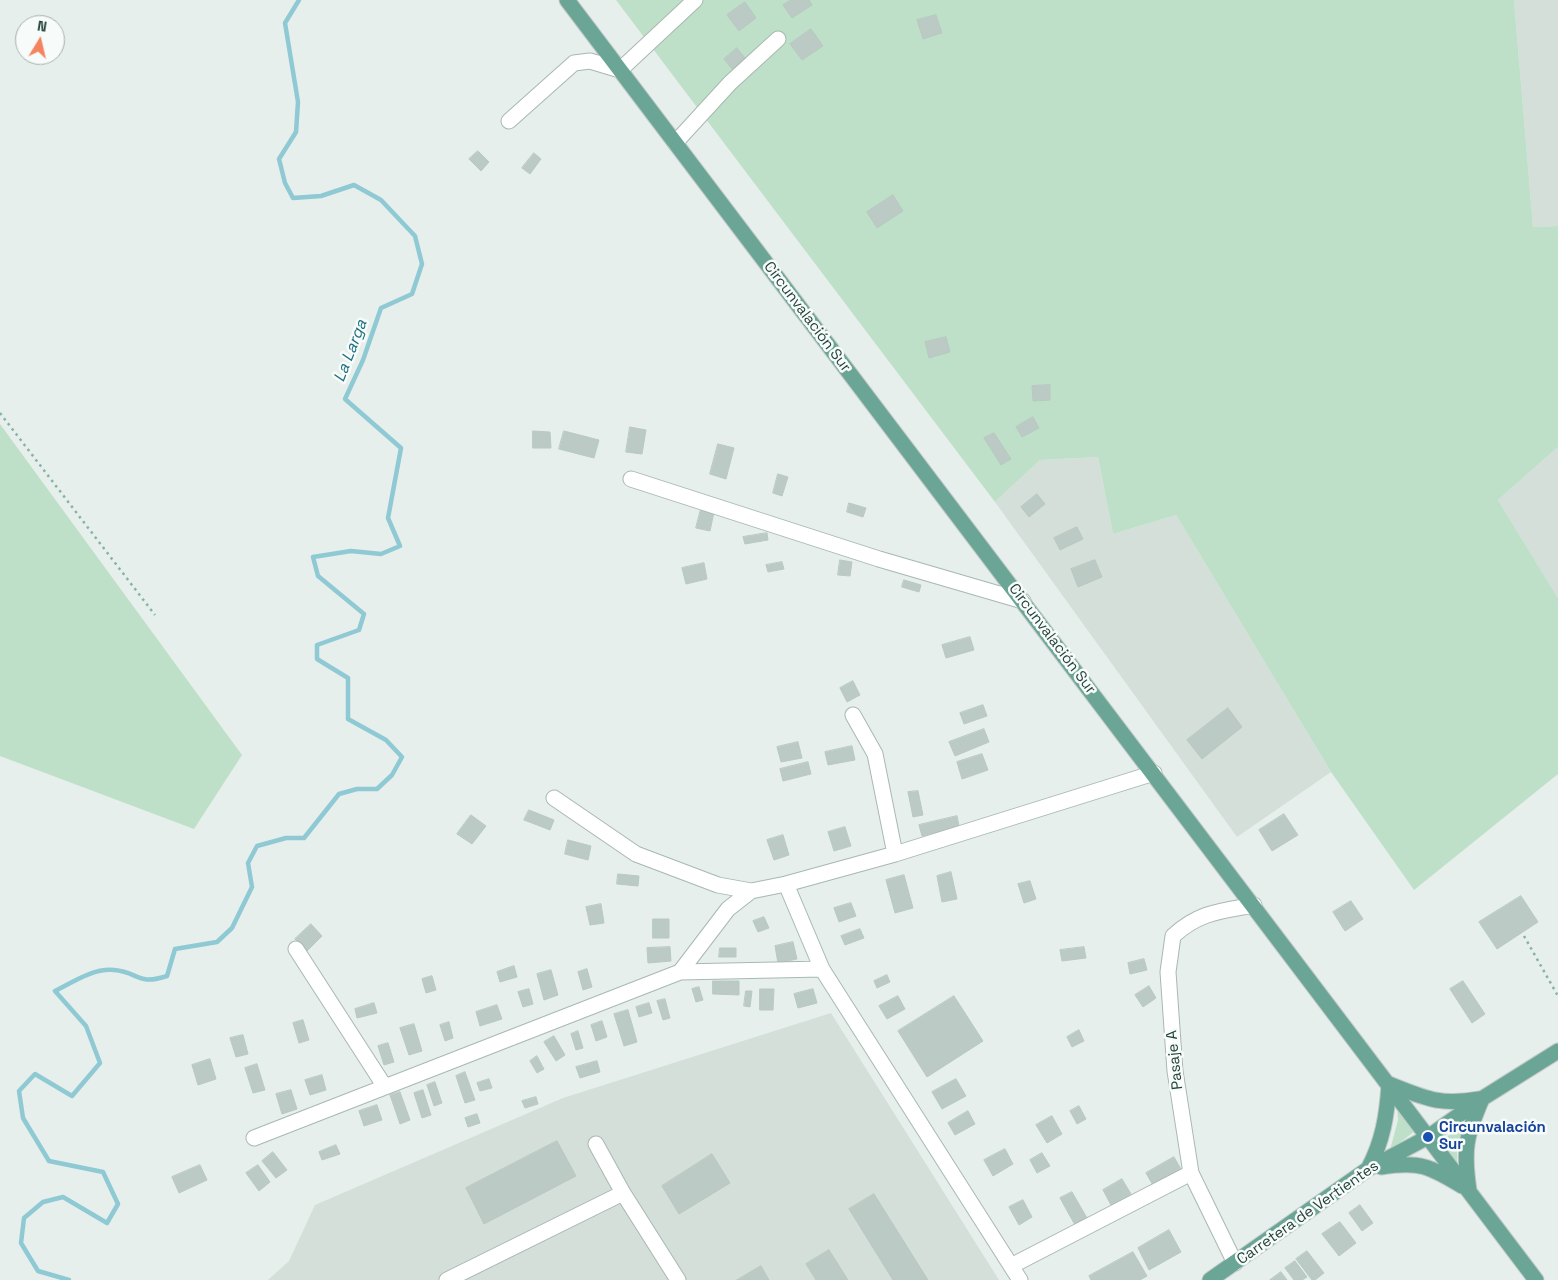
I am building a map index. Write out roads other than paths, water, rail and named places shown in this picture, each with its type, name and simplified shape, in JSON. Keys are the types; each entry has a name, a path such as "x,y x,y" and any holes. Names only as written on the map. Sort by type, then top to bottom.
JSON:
{"main road":[{"name":"Circunvalación Sur","path":"567,0 1254,905 1536,1280"},
{"name":"Carretera de Vertientes","path":"1210,1280 1368,1169 1428,1137 1483,1098 1558,1051"},
{"path":"1368,1169 1378,1149 1385,1126 1389,1084 1441,1103 1456,1103 1483,1098"},
{"path":"1469,1191 1464,1158 1468,1130 1483,1098"},
{"path":"1368,1169 1405,1163 1426,1166 1469,1191"}],"street":[{"path":"510,120 574,64 590,61 620,70 696,0"},
{"path":"675,143 730,83 778,39"},
{"path":"631,479 870,556 1023,601"},
{"path":"853,715 875,754 895,854"},
{"path":"554,798 636,854 718,885 751,891 786,884 895,854 1154,773"},
{"path":"786,884 822,969 1020,1280"},
{"path":"680,972 728,909 751,891"},
{"name":"Pasaje A","path":"1235,1263 1191,1173 1175,1071 1168,972 1173,936 1183,927 1206,914 1254,905"},
{"path":"296,949 385,1087"},
{"path":"254,1138 680,972 822,969"},
{"path":"596,1144 623,1193 678,1280"},
{"path":"1011,1266 1191,1173"},
{"path":"448,1280 623,1193"}],"waterway":[{"name":"La Larga","path":"69,1280 38,1271 21,1243 24,1218 43,1202 63,1197 107,1223 118,1204 103,1172 49,1161 23,1118 19,1091 35,1074 72,1096 100,1063 86,1026 55,991 83,976 98,971 122,971 150,980 167,976 175,949 217,942 232,928 252,887 248,863 257,846 286,838 304,838 339,794 357,789 377,789 392,775 402,757 386,740 348,719 348,678 317,659 317,645 359,630 364,614 318,576 313,557 351,551 381,554 400,546 388,518 401,448 345,399 363,360 381,308 412,294 422,264 415,236 381,200 354,185 321,196 293,198 285,183 279,159 296,132 298,102 285,23 299,0"}],"place":[{"name":"Circunvalación Sur","path":"1428,1137"}]}
